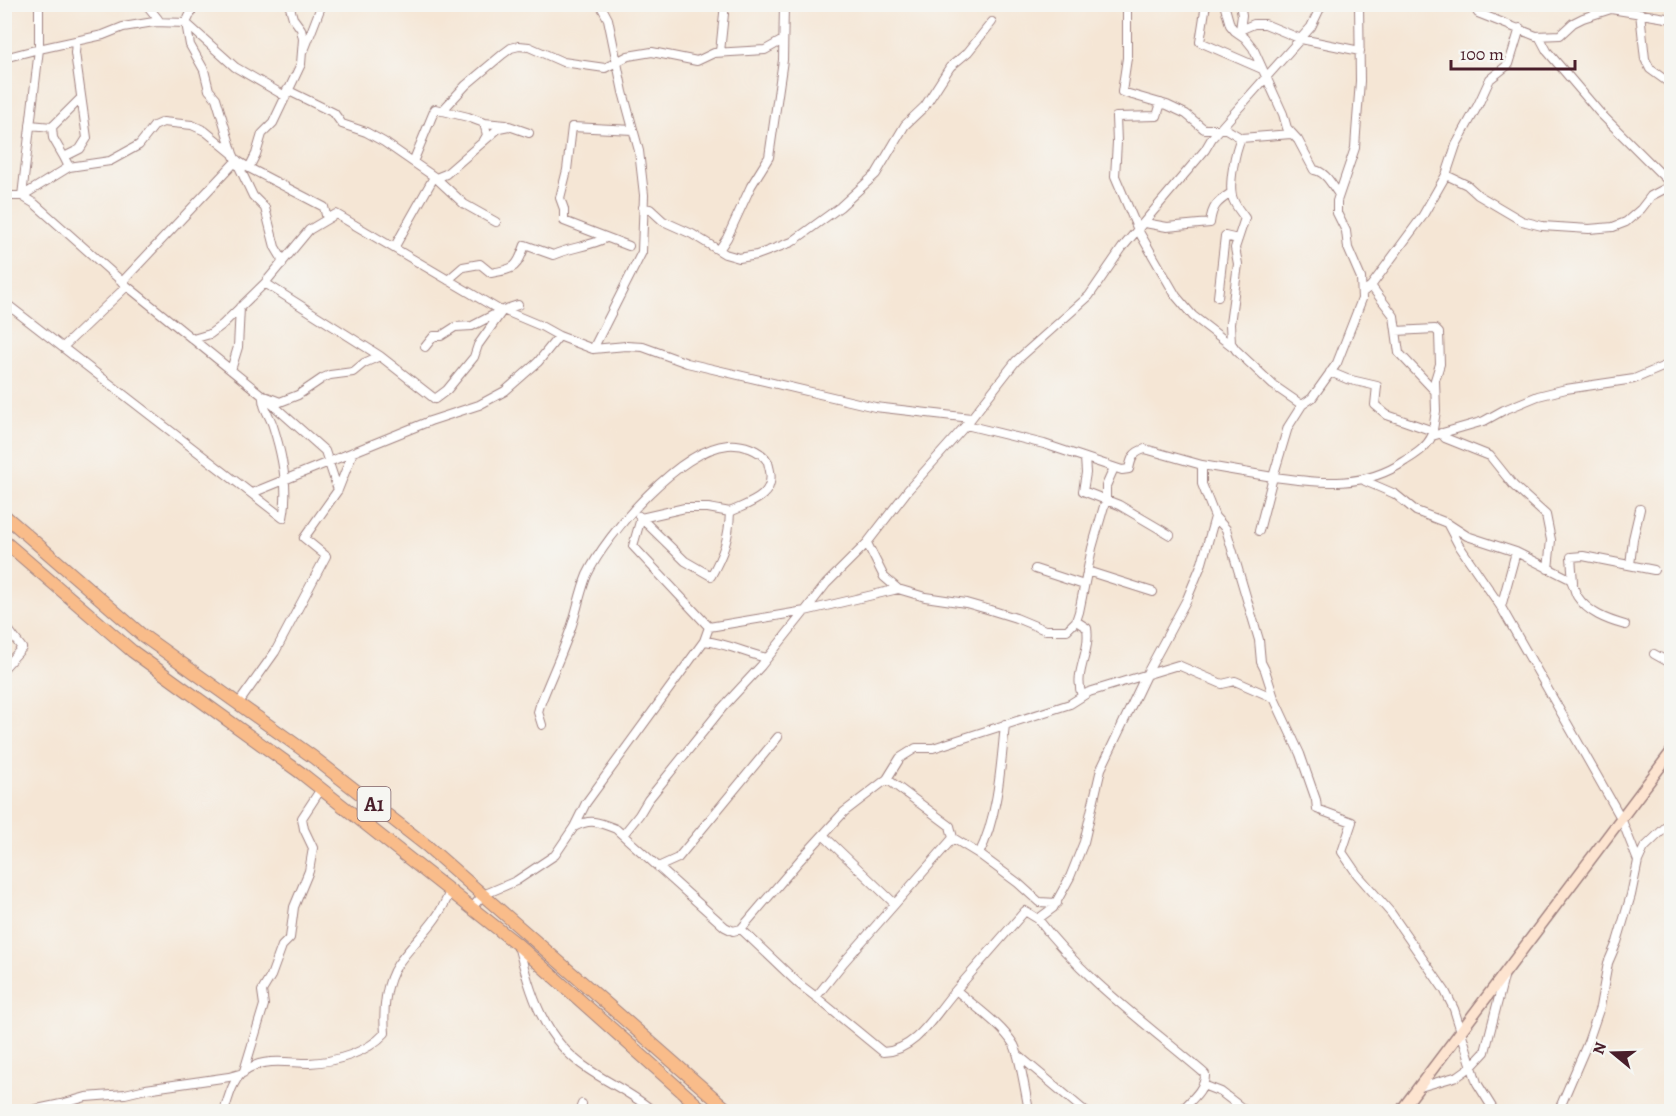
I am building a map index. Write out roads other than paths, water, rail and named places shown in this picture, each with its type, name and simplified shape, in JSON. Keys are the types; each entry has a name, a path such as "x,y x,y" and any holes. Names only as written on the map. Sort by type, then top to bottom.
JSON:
{"highway":[{"name":"A1","path":"4,515 142,635 366,797 483,895 730,1112"},
{"name":"A1","path":"4,541 132,651 321,789 517,944 705,1112"},
{"path":"353,814 366,797"}],"main road":[{"path":"1400,1112 1671,751"}],"street":[{"path":"22,196 39,49 39,4"},
{"path":"146,4 157,16 158,19 154,22"},
{"path":"195,4 186,23 190,45 204,70 210,90 216,98 235,157 253,196 265,208 282,264"},
{"path":"249,168 262,134 273,123 301,64 303,39 301,29 293,18 289,4"},
{"path":"303,52 322,4"},
{"path":"593,349 642,252 643,207 639,151 608,19 600,4"},
{"path":"720,52 725,4"},
{"path":"719,250 751,186 769,157 783,60 784,4"},
{"path":"1127,4 1127,58 1121,90 1126,94 1161,103 1191,116 1204,129 1221,129 1241,138 1292,134"},
{"path":"1206,4 1200,42 1262,69"},
{"path":"1224,4 1230,25 1245,38 1252,48 1283,114 1287,128 1298,140 1314,170 1324,175 1338,193"},
{"path":"1239,32 1242,15 1240,4"},
{"path":"623,835 648,800 723,707 767,658 826,584 867,543 908,490 969,421 1016,361 1089,296 1122,248 1221,129 1311,27 1322,4"},
{"path":"1259,531 1288,427 1302,405 1312,398 1337,363 1362,299 1361,278 1348,248 1346,231 1337,213 1338,193 1355,148 1360,81 1359,4"},
{"path":"1473,4 1478,13 1539,36 1560,35 1573,23 1611,9 1671,19"},
{"path":"1640,13 1646,59 1650,69 1671,85"},
{"path":"4,58 103,35 123,27 154,22 186,23 235,67 286,93 334,113 342,124 366,132 384,142 435,177 464,204 496,222"},
{"path":"643,207 650,209 663,221 739,258 792,242 840,207 876,174 905,125 925,106 950,67 968,51 992,22"},
{"path":"1239,32 1256,24 1265,24 1301,39 1359,51"},
{"path":"1363,291 1371,286 1419,221 1446,175 1456,145 1490,79 1509,64 1520,28"},
{"path":"1446,175 1467,185 1478,195 1522,221 1542,226 1590,229 1613,227 1626,222 1641,209 1651,196 1671,185 1599,112 1546,51 1539,36"},
{"path":"442,111 466,85 511,48 529,47 563,62 605,68 628,56 652,52 697,61 720,52 765,50 783,40"},
{"path":"64,157 80,149 87,138 75,53 76,42"},
{"path":"52,127 81,98"},
{"path":"1161,103 1157,116 1116,117 1115,176 1138,230 1176,296 1193,316 1232,346 1273,385 1302,405"},
{"path":"413,162 435,109 484,123 509,126 529,134"},
{"path":"22,196 69,166 110,161 139,145 154,126 163,122 192,125 205,131 249,168 324,207 327,219"},
{"path":"483,142 487,135 484,123"},
{"path":"30,125 52,127"},
{"path":"394,248 435,177 446,174 499,128 509,126"},
{"path":"52,127 53,138 69,166"},
{"path":"629,246 564,221 564,209 560,198 567,170 572,127 633,130"},
{"path":"1232,346 1230,318 1238,264 1235,248 1245,218 1234,202 1232,193 1236,150 1241,138"},
{"path":"63,347 125,284 235,157"},
{"path":"1145,222 1167,227 1210,223 1211,211 1219,201 1232,193"},
{"path":"4,196 22,196 35,204 125,284 231,370 325,451 338,490"},
{"path":"193,339 215,331 282,264 309,230 336,214 502,311 593,349 643,347 687,363 875,406 969,421 1122,470 1129,469 1131,459 1138,451 1144,449 1202,465 1318,483 1365,481 1409,459 1428,444 1435,433 1435,380 1440,364 1438,333 1435,329 1396,331"},
{"path":"1218,297 1225,236 1238,239"},
{"path":"448,280 463,267 480,264 491,273 516,266 525,245 553,255 592,245 606,238"},
{"path":"265,282 380,357 435,399 447,390 474,357 478,345 502,311"},
{"path":"1371,286 1394,316 1399,353 1435,391"},
{"path":"4,302 283,518 285,480 273,426 262,403 262,396"},
{"path":"425,347 434,336 441,336 455,327 472,326 518,305"},
{"path":"231,370 238,346 240,307"},
{"path":"252,493 430,421 480,405 505,391 530,369 559,336"},
{"path":"262,396 280,402 298,395 330,375 353,372 364,363 380,357"},
{"path":"1435,433 1484,421 1538,396 1566,389 1634,379 1671,363"},
{"path":"1330,372 1347,379 1377,386 1375,405 1387,416 1490,456 1514,486 1546,515 1551,540 1548,569"},
{"path":"542,725 538,712 540,705 571,628 587,576 599,554 635,510 665,477 713,447 731,445 755,449 768,463 770,487 757,500 730,512 708,508 685,508 641,518"},
{"path":"238,704 275,652 326,556 304,538 338,490 353,452"},
{"path":"1085,458 1086,473 1083,491 1106,499 1170,535"},
{"path":"1202,465 1202,484 1215,517 1226,529 1259,640 1261,662 1274,698 1300,754 1316,800 1317,810 1352,822 1342,852 1357,874 1391,913 1445,991 1454,1009 1477,1083 1495,1112"},
{"path":"867,543 884,576 898,589 925,597 966,603 1016,618 1045,630 1067,630 1076,621 1079,612 1106,499 1106,486 1114,468"},
{"path":"1365,481 1395,494 1416,511 1447,523 1467,536 1516,552 1573,582"},
{"path":"1630,565 1640,509"},
{"path":"635,510 685,561 711,576 722,557 729,533 730,512"},
{"path":"1038,919 1048,913 1057,903 1077,861 1084,842 1101,769 1146,675 1187,599 1202,562 1215,517"},
{"path":"641,518 633,546 709,627"},
{"path":"1447,523 1458,544 1501,607 1621,818 1638,861"},
{"path":"1501,607 1516,552"},
{"path":"1625,625 1606,619 1586,606 1575,593 1571,556 1583,556 1654,570"},
{"path":"1035,569 1084,585"},
{"path":"1087,571 1153,592"},
{"path":"709,627 806,611 898,589"},
{"path":"1076,621 1087,628 1089,640 1077,684 1082,696"},
{"path":"4,624 22,648 4,668"},
{"path":"471,909 483,895 516,881 555,855 574,827 586,803 704,641 709,627"},
{"path":"704,641 722,643 742,652 767,658"},
{"path":"1654,654 1671,664"},
{"path":"574,827 595,821 616,829 725,927 733,931 741,929 844,812 887,779 900,758 916,748 933,748 1070,704 1089,692 1179,665 1222,684 1235,681 1274,698"},
{"path":"979,854 985,842 1000,778 1005,724"},
{"path":"658,867 678,858 778,737"},
{"path":"887,779 950,826 953,838 1018,883 1039,902 1057,903"},
{"path":"244,1072 264,1005 262,991 272,976 282,946 290,938 294,907 309,870 313,848 304,830 302,818 321,789"},
{"path":"1559,1110 1600,1007 1608,963 1632,895 1638,861 1644,848 1671,821"},
{"path":"823,835 895,904"},
{"path":"816,997 953,838"},
{"path":"224,1112 233,1084 248,1068 275,1061 310,1063 328,1060 356,1053 377,1041 385,1033 383,1010 397,965 435,922 450,891"},
{"path":"741,929 799,984 883,1052 892,1052 911,1044 1025,910 1038,919 1053,940 1100,984 1205,1074 1203,1085 1180,1112"},
{"path":"517,944 530,992 551,1036 586,1068 641,1101 654,1112"},
{"path":"1418,1087 1458,1076 1472,1066 1485,1052 1505,972"},
{"path":"956,990 1014,1046 1018,1055 1028,1105 1027,1112"},
{"path":"1018,1055 1086,1112"},
{"path":"23,1112 86,1097 125,1094 229,1077 244,1072"},
{"path":"1203,1085 1221,1092 1247,1112"}]}
